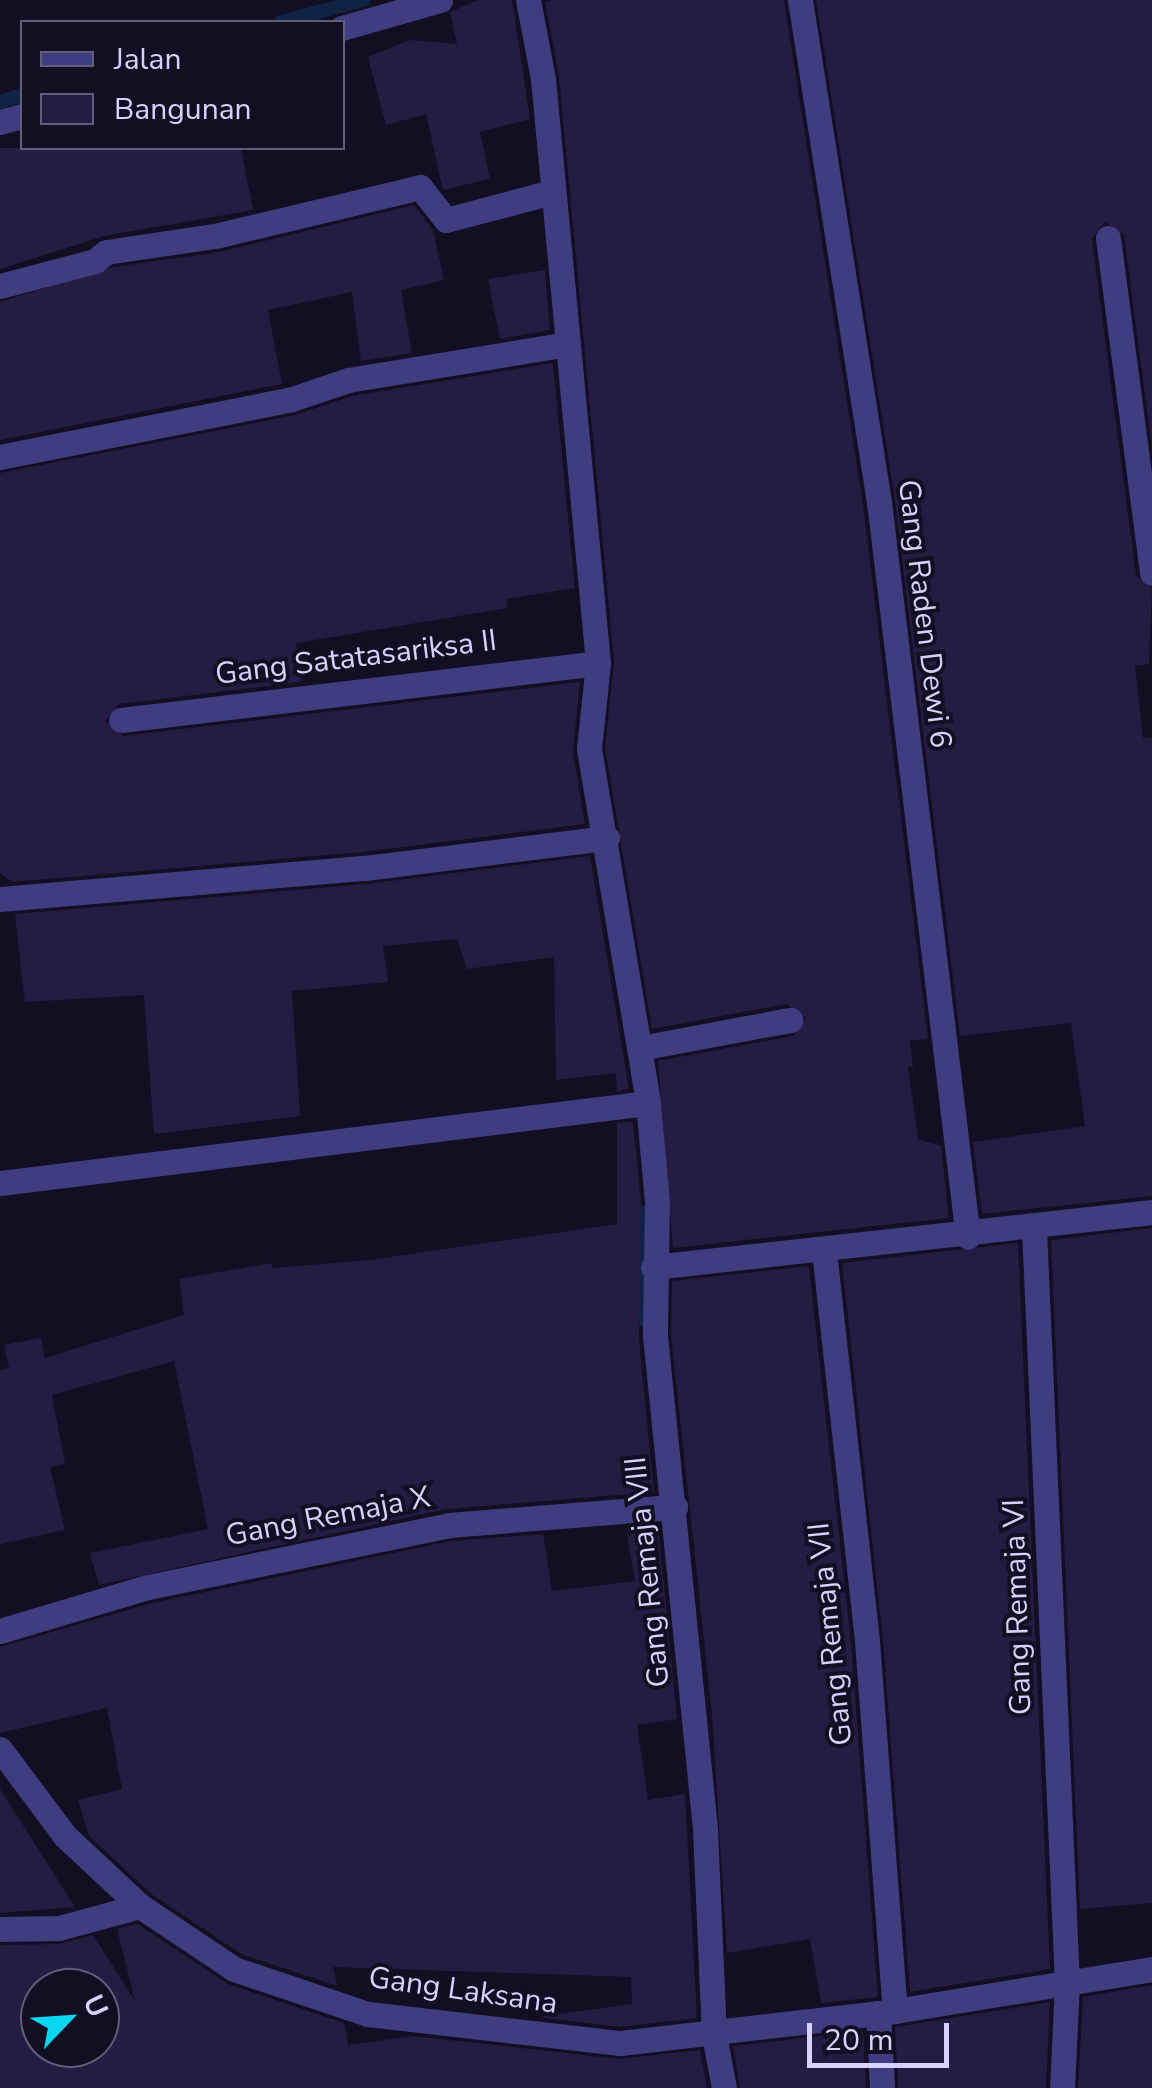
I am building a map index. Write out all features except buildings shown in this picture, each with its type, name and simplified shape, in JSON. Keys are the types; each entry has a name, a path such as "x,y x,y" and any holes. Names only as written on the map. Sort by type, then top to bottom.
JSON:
{"street":[{"path":"345,27 440,0"},
{"name":"Gang Remaja VIII","path":"528,0 543,79 598,663 590,749 648,1103 657,1202 653,1267 704,1830 714,2035 724,2088"},
{"name":"Gang Raden Dewi 6","path":"800,0 878,502 968,1238"},
{"path":"0,286 95,261 106,252 230,233 420,187 446,220 552,192"},
{"path":"1108,238 1152,572"},
{"path":"0,456 275,403 348,380 567,344"},
{"name":"Gang Satatasariksa II","path":"120,720 598,663"},
{"path":"0,899 364,868 607,838"},
{"path":"640,1048 790,1020"},
{"path":"0,1183 648,1103"},
{"path":"653,1267 968,1238 1152,1212"},
{"name":"Gang Remaja VI","path":"1034,1228 1066,1983 1062,2088"},
{"name":"Gang Remaja VII","path":"824,1251 867,1641 887,2012 882,2088"},
{"name":"Gang Remaja X","path":"0,1631 148,1587 449,1525 676,1506"},
{"name":"Gang Laksana","path":"0,1750 64,1836 140,1906 234,1969 368,2014 620,2043 887,2012 1152,1969"},
{"path":"0,1929 59,1928 140,1906"}],"waterway":[{"path":"288,20 363,0"},
{"path":"0,102 20,96"},
{"path":"644,1320 646,1212"}]}
